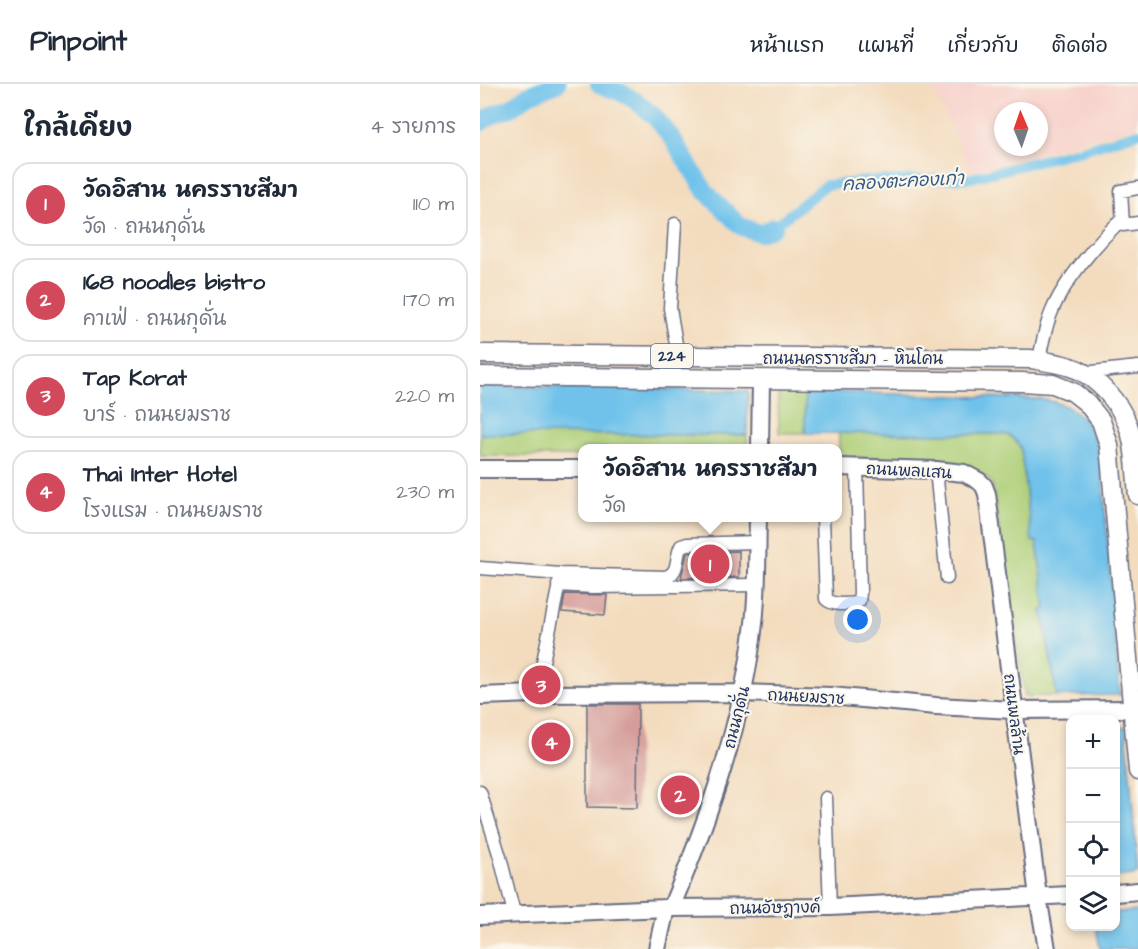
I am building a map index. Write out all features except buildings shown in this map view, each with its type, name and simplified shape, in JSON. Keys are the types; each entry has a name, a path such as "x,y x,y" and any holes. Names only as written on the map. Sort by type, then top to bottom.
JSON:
{"main road":[{"name":"ถนนนครราชสีมา - หินโคน","path":"480,354 1030,359 1059,364 1083,373 1110,395 1122,412 1131,433 1138,495"},
{"path":"761,357 761,380"},
{"name":"ถนนนครราชสีมา - หินโคน","path":"480,376 1053,384 1073,392 1087,403 1101,421 1109,445 1135,709 1138,771"}],"street":[{"path":"1138,188 1121,191 1123,225 1138,223"},
{"path":"1039,360 1048,321 1060,295 1086,259 1123,219"},
{"path":"675,224 670,308 678,356"},
{"path":"1083,373 1138,367"},
{"path":"760,444 761,380"},
{"name":"ถนนพลแสน","path":"842,467 936,470 964,473 979,481"},
{"path":"823,522 826,600 836,604 859,602 857,467"},
{"path":"480,469 578,469"},
{"path":"936,470 947,578"},
{"name":"ถนนพลล้าน","path":"979,481 987,494 1038,897 1047,949"},
{"name":"ถนนกุดั่น","path":"657,949 669,908 697,846 724,763 743,693 754,624 758,522"},
{"path":"560,580 667,577 675,571 681,546 757,542"},
{"path":"480,568 593,586 757,585"},
{"path":"534,694 540,681 560,580"},
{"name":"ถนนยมราช","path":"480,696 743,693 831,696 936,706 1014,710 1135,709"},
{"path":"480,792 500,857 514,914"},
{"path":"826,798 830,907"},
{"path":"1120,893 1138,891"},
{"name":"ถนนอัษฎางค์","path":"480,916 669,908 830,907 1066,895"}],"shaded area":[{"path":"931,84 1138,84 1138,126 1048,150 1048,102 994,102 994,156 1027,156 971,171"}],"green space":[{"path":"778,391 805,391 805,433 779,433"},
{"path":"839,433 1005,434 1017,442 1021,450 1032,541 1037,541 1046,610 1042,611 1057,696 1025,696 992,483 970,467 944,460 842,457 842,444 839,444"},
{"path":"480,434 747,435 747,444 578,444 578,456 480,456"}],"water":[{"path":"480,386 748,391 747,435 480,434"},
{"path":"805,391 1039,399 1064,405 1081,417 1093,435 1101,459 1120,695 1057,696 1042,610 1046,609 1037,542 1032,541 1021,450 1015,440 1005,434 805,433"},
{"path":"1126,727 1138,874 1120,876 1120,769 1120,728"},
{"path":"1138,911 1138,949 1100,949 1097,931 1120,931 1120,912"}],"waterway":[{"name":"คลองตะคองเก่า","path":"480,123 494,114 511,108 528,95 557,84"},
{"name":"คลองตะคองเก่า","path":"599,84 636,101 654,116 672,138 705,191 740,226 760,233 774,227"},
{"name":"คลองตะคองเก่า","path":"774,227 826,185 869,181 971,178 1082,150 1138,133"}],"place":[{"name":"วัดอิสาน นครราชสีมา","path":"710,564"},
{"name":"Tap Korat","path":"541,685"},
{"name":"Thai Inter Hotel","path":"551,742"},
{"name":"168 noodles bistro","path":"680,795"}]}
